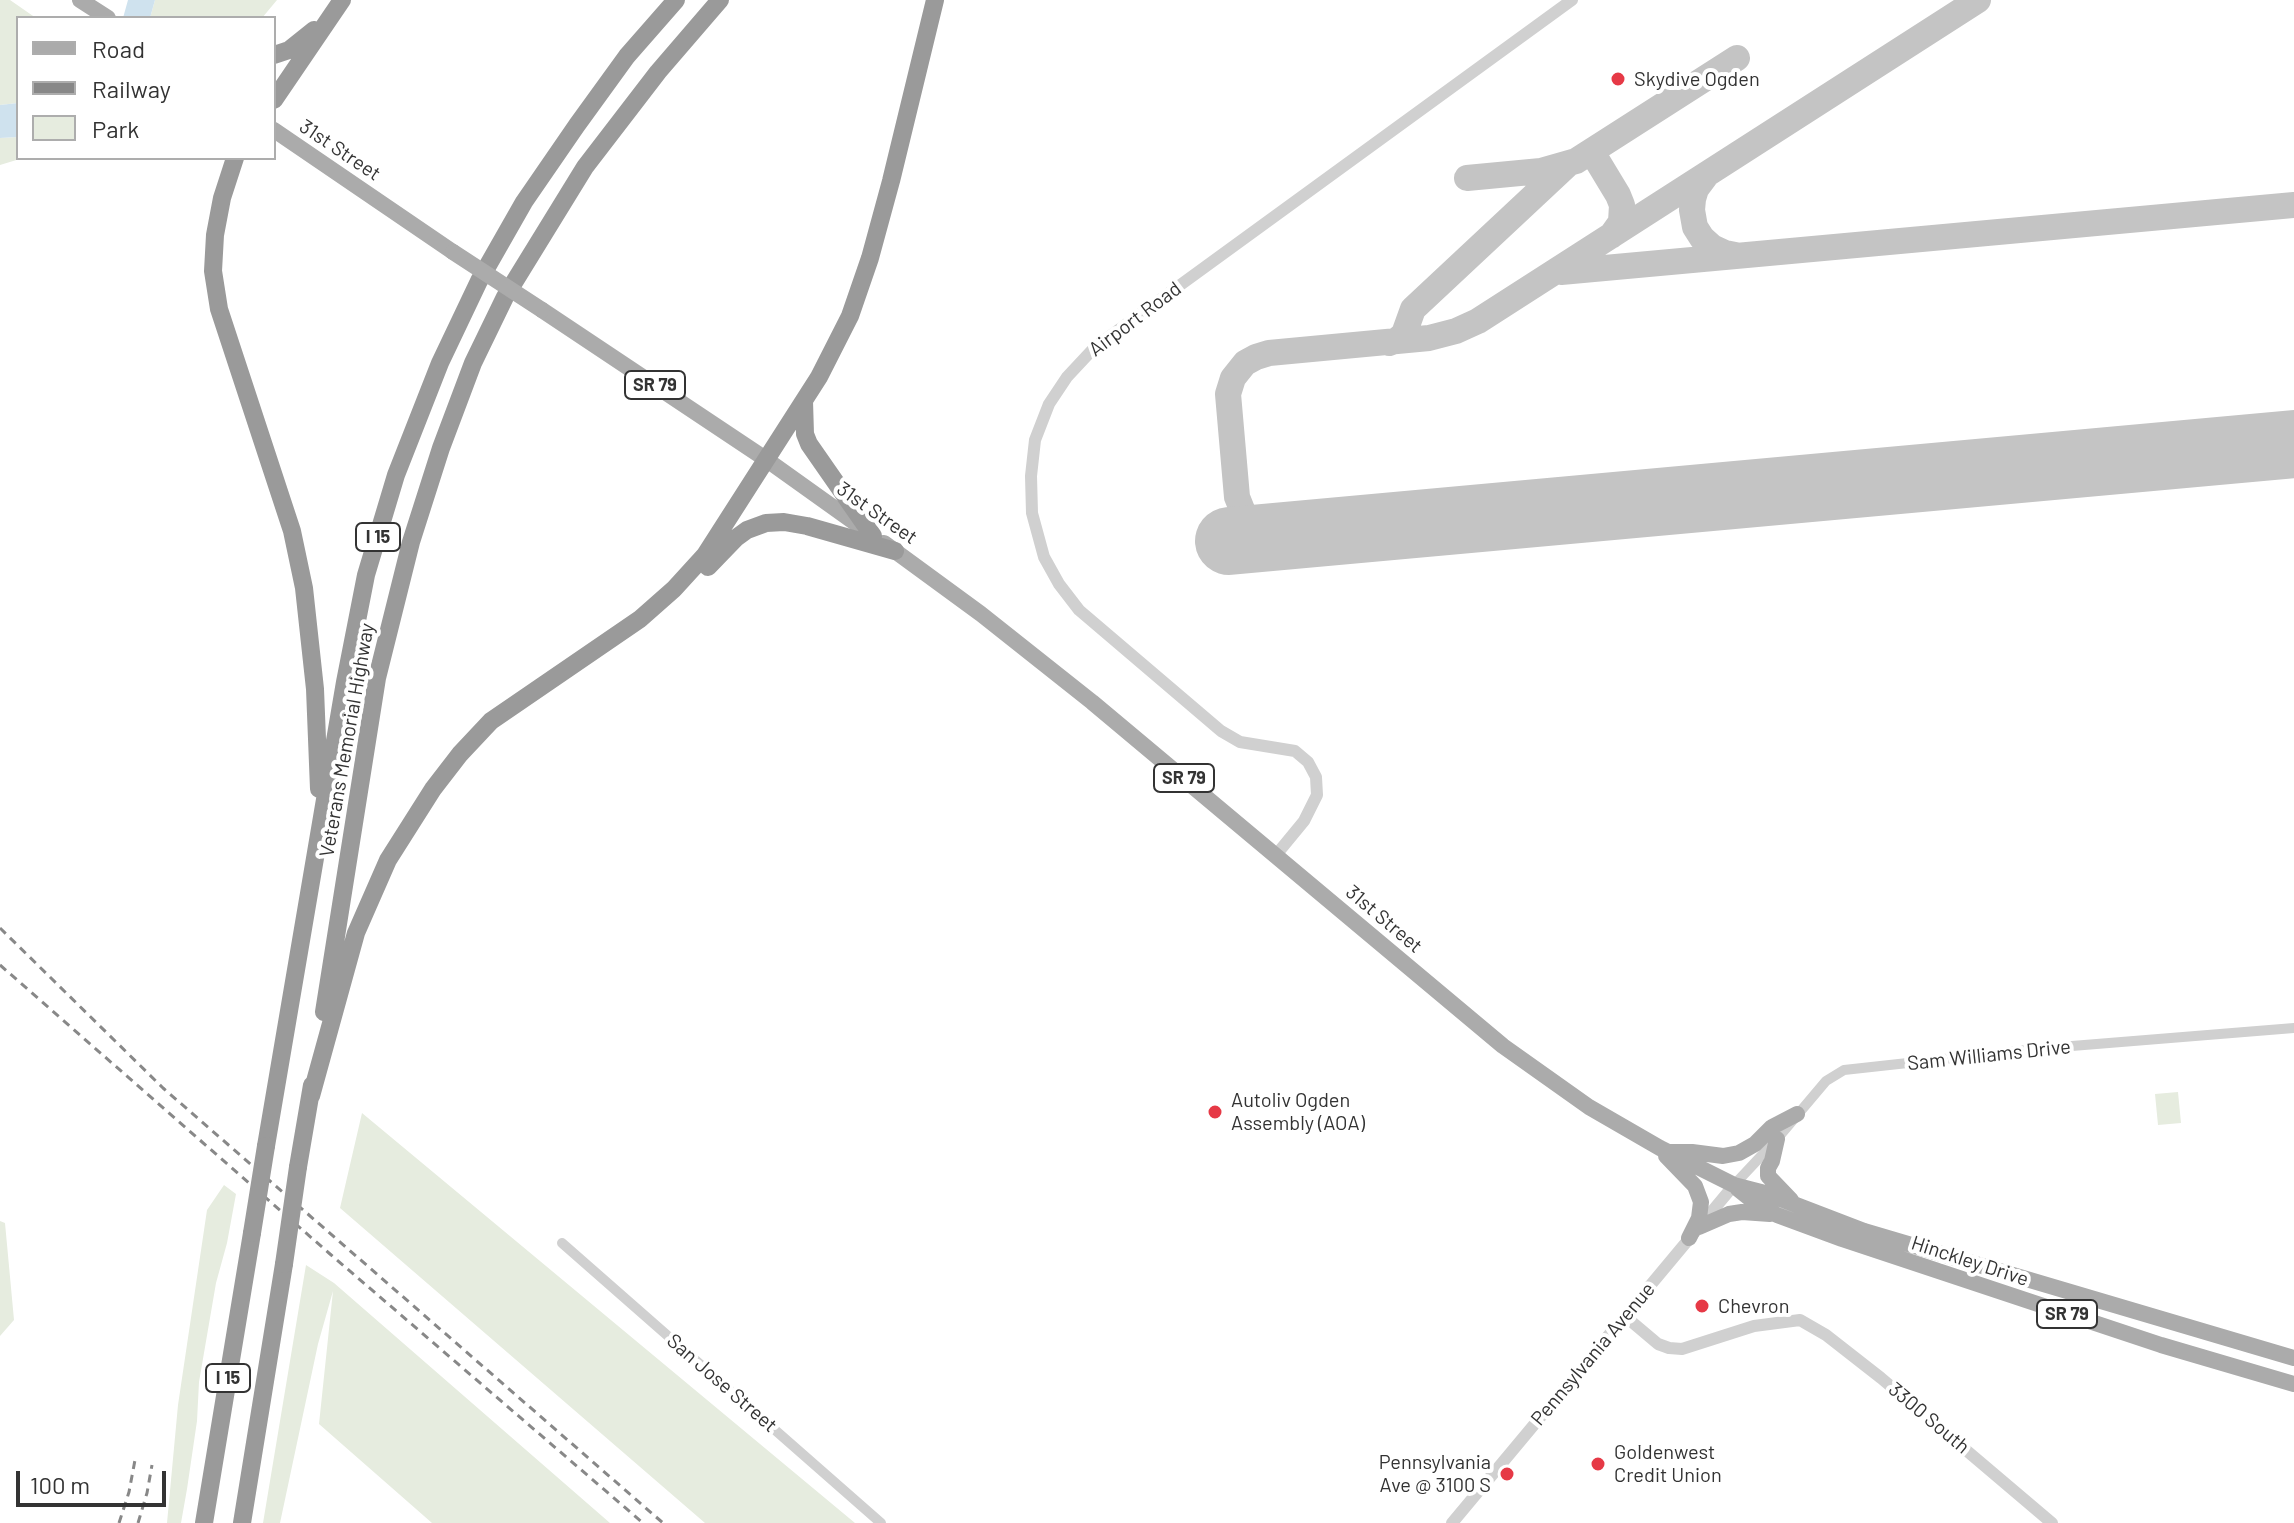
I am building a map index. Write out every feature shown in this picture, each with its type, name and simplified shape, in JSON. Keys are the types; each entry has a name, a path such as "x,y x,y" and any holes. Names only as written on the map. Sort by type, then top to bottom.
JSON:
{"highway":[{"path":"276,97 342,0"},
{"name":"Veterans Memorial Highway","path":"204,1523 366,575 396,475 440,363 479,281 524,202 627,56 676,0"},
{"name":"Veterans Memorial Highway","path":"242,1523 377,678 411,542 441,448 505,297 585,167 658,72 720,0"},
{"path":"311,1096 356,933 388,860 433,789 491,721 640,619 674,589 705,555 804,401 850,316 870,258 935,0"},
{"path":"276,54 289,50 326,21"},
{"path":"234,160 222,198 215,235 213,271 219,309 292,531 304,588 315,689 321,828"},
{"path":"804,401 805,434 809,444 873,536"},
{"path":"640,619 666,608 736,538 766,523 807,526 895,551"}],"main road":[{"path":"80,0 104,16"},
{"name":"31st Street","path":"276,131 767,460 981,614 1092,702 1421,977"},
{"name":"Hinckley Drive","path":"1421,977 1503,1046 1589,1107 1734,1185 1796,1204 1889,1239 2294,1358"},
{"path":"1664,1150 1723,1156 1739,1153 1755,1144 1772,1127 1797,1114"},
{"path":"1777,1139 1768,1176 1796,1204"},
{"path":"1664,1150 1695,1186 1701,1202 1694,1233"},
{"name":"Hinckley Drive","path":"1734,1185 1758,1205 1777,1215 1952,1277 2174,1349 2294,1384"},
{"path":"1694,1233 1729,1214 1777,1215"}],"street":[{"name":"Airport Road","path":"1276,855 1304,821 1317,795 1316,777 1308,762 1295,751 1240,742 1221,731 1079,610 1044,557 1032,513 1031,476 1035,440 1049,404 1067,377 1095,347 1572,0"},
{"name":"Sam Williams Drive","path":"1734,1185 1826,1081 1844,1070 2035,1049 2294,1028"},
{"name":"Pennsylvania Avenue","path":"1452,1523 1734,1185"},
{"name":"San Jose Street","path":"562,1243 881,1523"},
{"name":"3300 South","path":"1626,1317 1658,1344 1682,1349 1754,1326 1800,1320 1826,1335 1881,1378 2052,1523"}],"green space":[{"path":"0,0 10,0 33,16 16,16 16,103 0,105"},
{"path":"155,0 277,0 264,16 151,16"},
{"path":"16,137 16,160 0,165 0,138"},
{"path":"2178,1092 2181,1123 2158,1125 2155,1094"},
{"path":"362,1113 855,1523 705,1523 340,1208"},
{"path":"224,1185 236,1194 216,1283 199,1382 187,1489 181,1523 167,1523 178,1405 207,1210"},
{"path":"0,1221 5,1223 14,1320 0,1336"},
{"path":"306,1265 334,1283 610,1523 432,1523 319,1424 333,1291 318,1344 280,1523 263,1523"}],"water":[{"path":"128,0 155,0 151,16 124,16"},
{"path":"16,103 16,137 0,138 0,105"}],"taxiway":[{"path":"1288,535 1269,532 1255,525 1243,512 1237,497 1228,394 1233,378 1245,363 1269,353 1429,338 1478,321 1978,0"},
{"path":"1467,178 1541,171 1576,161 1737,58"},
{"path":"1592,152 1622,205 1621,222 1611,236"},
{"path":"1389,343 1404,334 1413,309 1567,165"},
{"path":"1705,177 1693,199 1695,227 1712,247 1735,255"},
{"path":"1561,272 2294,205"}],"runway":[{"path":"1229,541 2294,444"}],"railway":[{"path":"0,928 163,1088 663,1523"},
{"path":"0,965 643,1523"},
{"path":"119,1523 135,1460"},
{"path":"138,1523 152,1465"}],"place":[{"name":"Skydive Ogden","path":"1618,79"},
{"name":"Autoliv Ogden Assembly (AOA)","path":"1215,1112"},
{"name":"Chevron","path":"1702,1306"},
{"name":"Goldenwest Credit Union","path":"1598,1464"},
{"name":"Pennsylvania Ave @ 3100 S","path":"1507,1474"}]}
